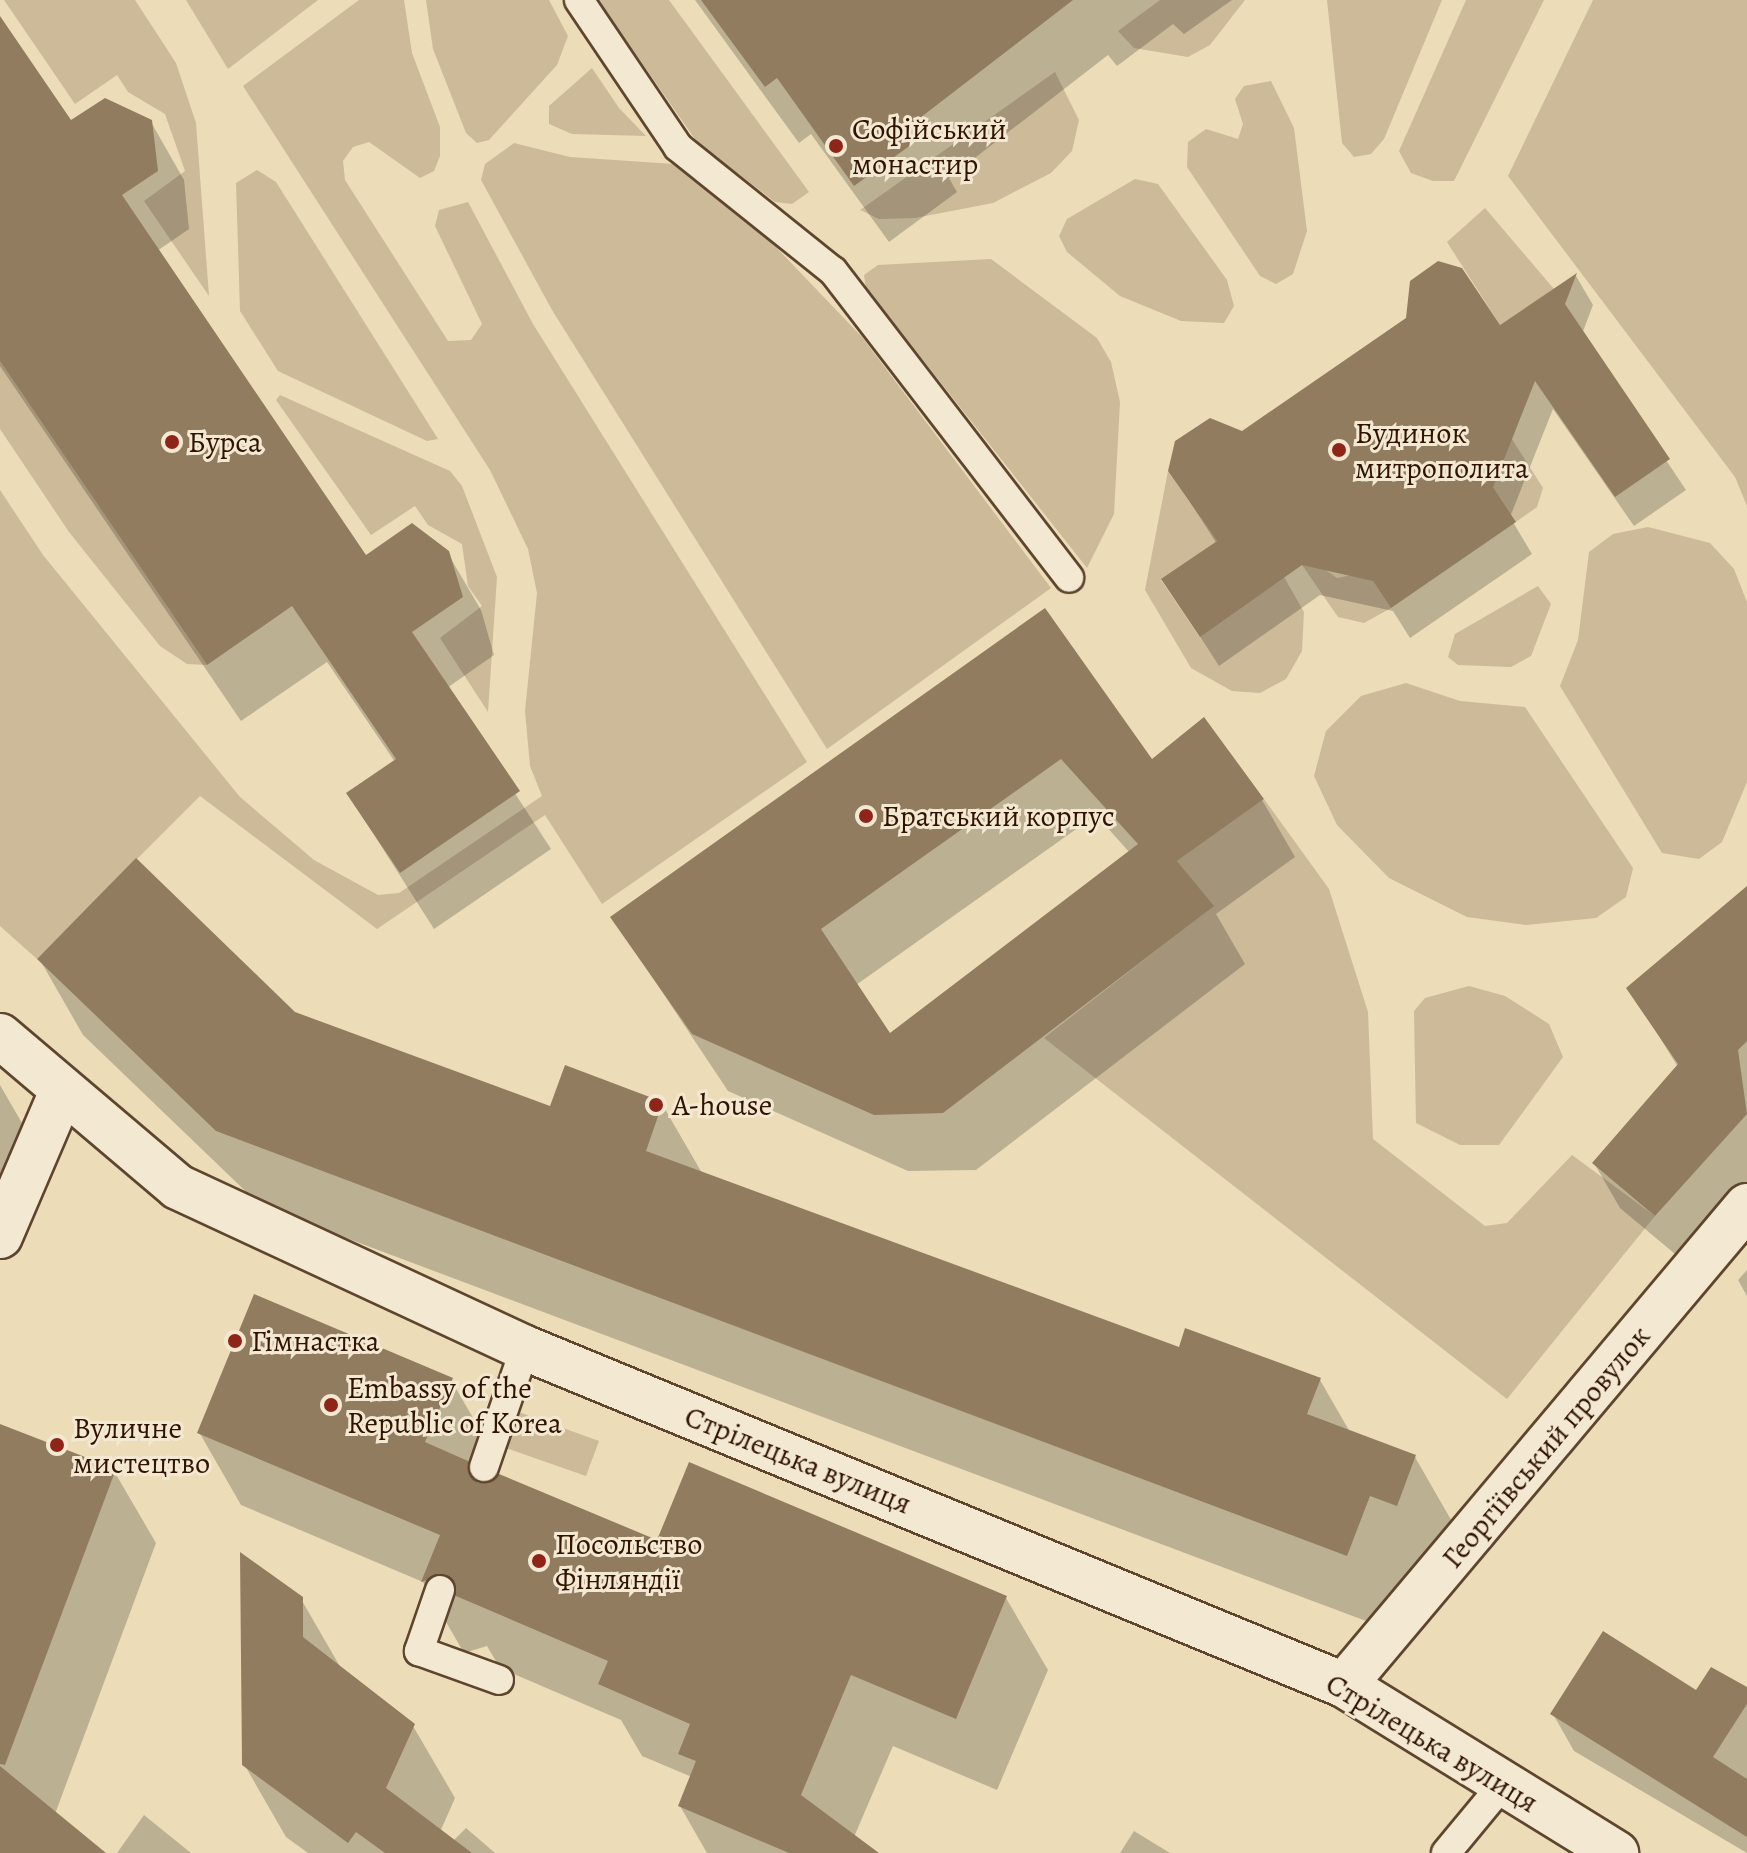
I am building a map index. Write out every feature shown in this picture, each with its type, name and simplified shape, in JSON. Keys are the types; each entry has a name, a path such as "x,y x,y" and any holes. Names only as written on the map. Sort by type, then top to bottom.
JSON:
{"street":[{"name":"Стрілецька вулиця","path":"0,1036 61,1094 178,1187 525,1348 1344,1685 1616,1853"},
{"path":"0,1236 61,1094"},
{"name":"Георгіївський провулок","path":"1344,1685 1747,1206"}],"lane":[{"path":"579,0 678,147 833,271 1069,578"},
{"path":"484,1467 525,1348"},
{"path":"440,1590 419,1651 499,1680"},
{"path":"1446,1853 1503,1784"}],"shaded area":[{"path":"4,0 135,0 176,63 196,123 209,296 144,201 185,171 165,114 128,92 117,75 75,104"},
{"path":"186,0 318,0 228,69"},
{"path":"359,0 404,0 412,53 440,127 440,156 434,171 420,178 369,142 353,147 343,161 345,180 448,341 471,340 482,324 435,226 439,210 468,202 533,324 807,762 602,904 545,815 377,929 200,796 37,959 0,926 0,490 43,555 240,797 314,860 378,895 399,893 542,796 530,766 525,711 537,593 528,549 490,470 243,86"},
{"path":"426,0 549,0 568,36 557,65 489,140 477,143 466,133 433,49"},
{"path":"598,0 669,0 809,192 792,204 775,202 697,142"},
{"path":"1160,0 1245,0 1210,45 1188,57 1134,48 1118,31"},
{"path":"1327,0 1442,0 1384,139 1371,154 1354,157 1342,143"},
{"path":"1466,0 1544,0 1454,181 1433,181 1411,173 1399,151"},
{"path":"1593,0 1747,0 1747,506 1735,477 1508,176"},
{"path":"592,68 619,108 646,136 572,134 549,124 549,106"},
{"path":"1055,72 1079,120 1072,151 1051,173 993,203 915,218 879,219 860,210"},
{"path":"1271,81 1294,128 1307,231 1293,274 1276,284 1260,276 1187,167 1188,142 1206,129 1238,139 1243,124 1235,99 1244,86"},
{"path":"514,143 570,157 674,164 751,221 862,337 1051,588 827,749 552,310 481,180 485,164"},
{"path":"257,170 276,182 438,439 427,441 278,371 240,311 236,183"},
{"path":"1135,179 1158,184 1227,280 1234,306 1224,323 1181,321 1120,296 1067,252 1059,236 1067,219"},
{"path":"1485,208 1554,289 1500,325 1447,242"},
{"path":"991,259 1097,338 1111,362 1120,402 1114,514 1087,568 866,288 864,275 878,265"},
{"path":"0,361 207,665 187,664 160,646 69,532 0,429"},
{"path":"280,395 450,471 462,486 497,577 488,712 440,638 482,606 468,586 462,544 428,525 415,506 371,535 276,400"},
{"path":"1503,425 1543,488 1537,507 1516,522 1489,481"},
{"path":"1168,471 1217,541 1161,580 1199,636 1284,577 1304,612 1302,651 1286,679 1260,693 1232,691 1191,668 1145,590"},
{"path":"1648,527 1710,543 1734,569 1747,602 1747,782 1722,842 1699,859 1662,853 1560,686 1578,640 1589,552 1613,534"},
{"path":"1310,559 1337,578 1367,572 1391,608 1364,623 1338,617 1302,565"},
{"path":"1538,586 1551,604 1531,656 1511,667 1458,665 1448,657 1455,634"},
{"path":"1406,683 1460,701 1525,707 1633,868 1626,897 1596,918 1526,925 1467,917 1389,878 1337,825 1314,776 1326,731 1361,696"},
{"path":"1264,799 1329,889 1368,1012 1373,1139 1485,1226 1507,1223 1572,1155 1655,1216 1507,1399 1044,1038 1213,906 1177,861"},
{"path":"1469,986 1505,996 1549,1024 1563,1057 1499,1145 1460,1145 1416,1123 1414,1011 1425,998"},
{"path":"516,1411 599,1441 586,1476 503,1447"}],"building":[{"path":"701,0 1073,0 916,121 926,134 854,186 777,78 765,87"},
{"name":"Бурса","path":"0,16 71,120 105,98 152,120 158,171 122,195 366,555 412,523 449,551 463,597 412,632 520,791 400,873 346,793 396,759 292,606 207,665 0,361"},
{"name":"Будинок митрополита","path":"1438,261 1462,268 1500,325 1577,273 1565,304 1670,459 1615,497 1535,381 1493,487 1516,522 1391,608 1373,581 1302,565 1200,637 1161,579 1217,541 1168,471 1175,441 1210,418 1242,431 1406,318 1410,281"},
{"path":"1045,608 1152,759 1204,717 1264,799 1177,861 1214,906 943,1113 874,1115 692,1034 610,917","holes":["1061,759 1138,844 890,1033 821,929"]},
{"path":"136,858 295,1012 550,1106 565,1065 663,1102 646,1151 1179,1347 1185,1328 1321,1378 1307,1414 1416,1455 1397,1506 1370,1496 1347,1556 216,1131 37,959"},
{"path":"1747,886 1747,1041 1738,1050 1747,1114 1655,1216 1592,1163 1678,1064 1626,988"},
{"path":"254,1294 453,1378 425,1442 468,1461 478,1483 499,1474 657,1540 689,1462 1007,1596 956,1719 851,1675 801,1795 879,1853 789,1853 678,1806 696,1761 678,1754 690,1724 598,1684 608,1661 456,1596 446,1574 421,1582 440,1535 197,1433"},
{"path":"0,1424 116,1469 5,1765 0,1764"},
{"path":"240,1552 303,1597 303,1637 415,1724 386,1788 472,1853 385,1853 356,1832 348,1843 242,1765"},
{"path":"1603,1631 1696,1690 1711,1667 1747,1687 1747,1704 1713,1757 1747,1779 1747,1837 1550,1714"},
{"path":"0,1766 106,1853 0,1853"}],"place":[{"name":"Софійський монастир","path":"836,146"},
{"name":"Бурса","path":"172,442"},
{"name":"Будинок митрополита","path":"1339,450"},
{"name":"Братський корпус","path":"866,816"},
{"name":"A-house","path":"656,1105"},
{"name":"Гімнастка","path":"235,1341"},
{"name":"Embassy of the Republic of Korea","path":"331,1405"},
{"name":"Вуличне мистецтво","path":"57,1445"},
{"name":"Посольство Фінляндії","path":"539,1561"}]}
